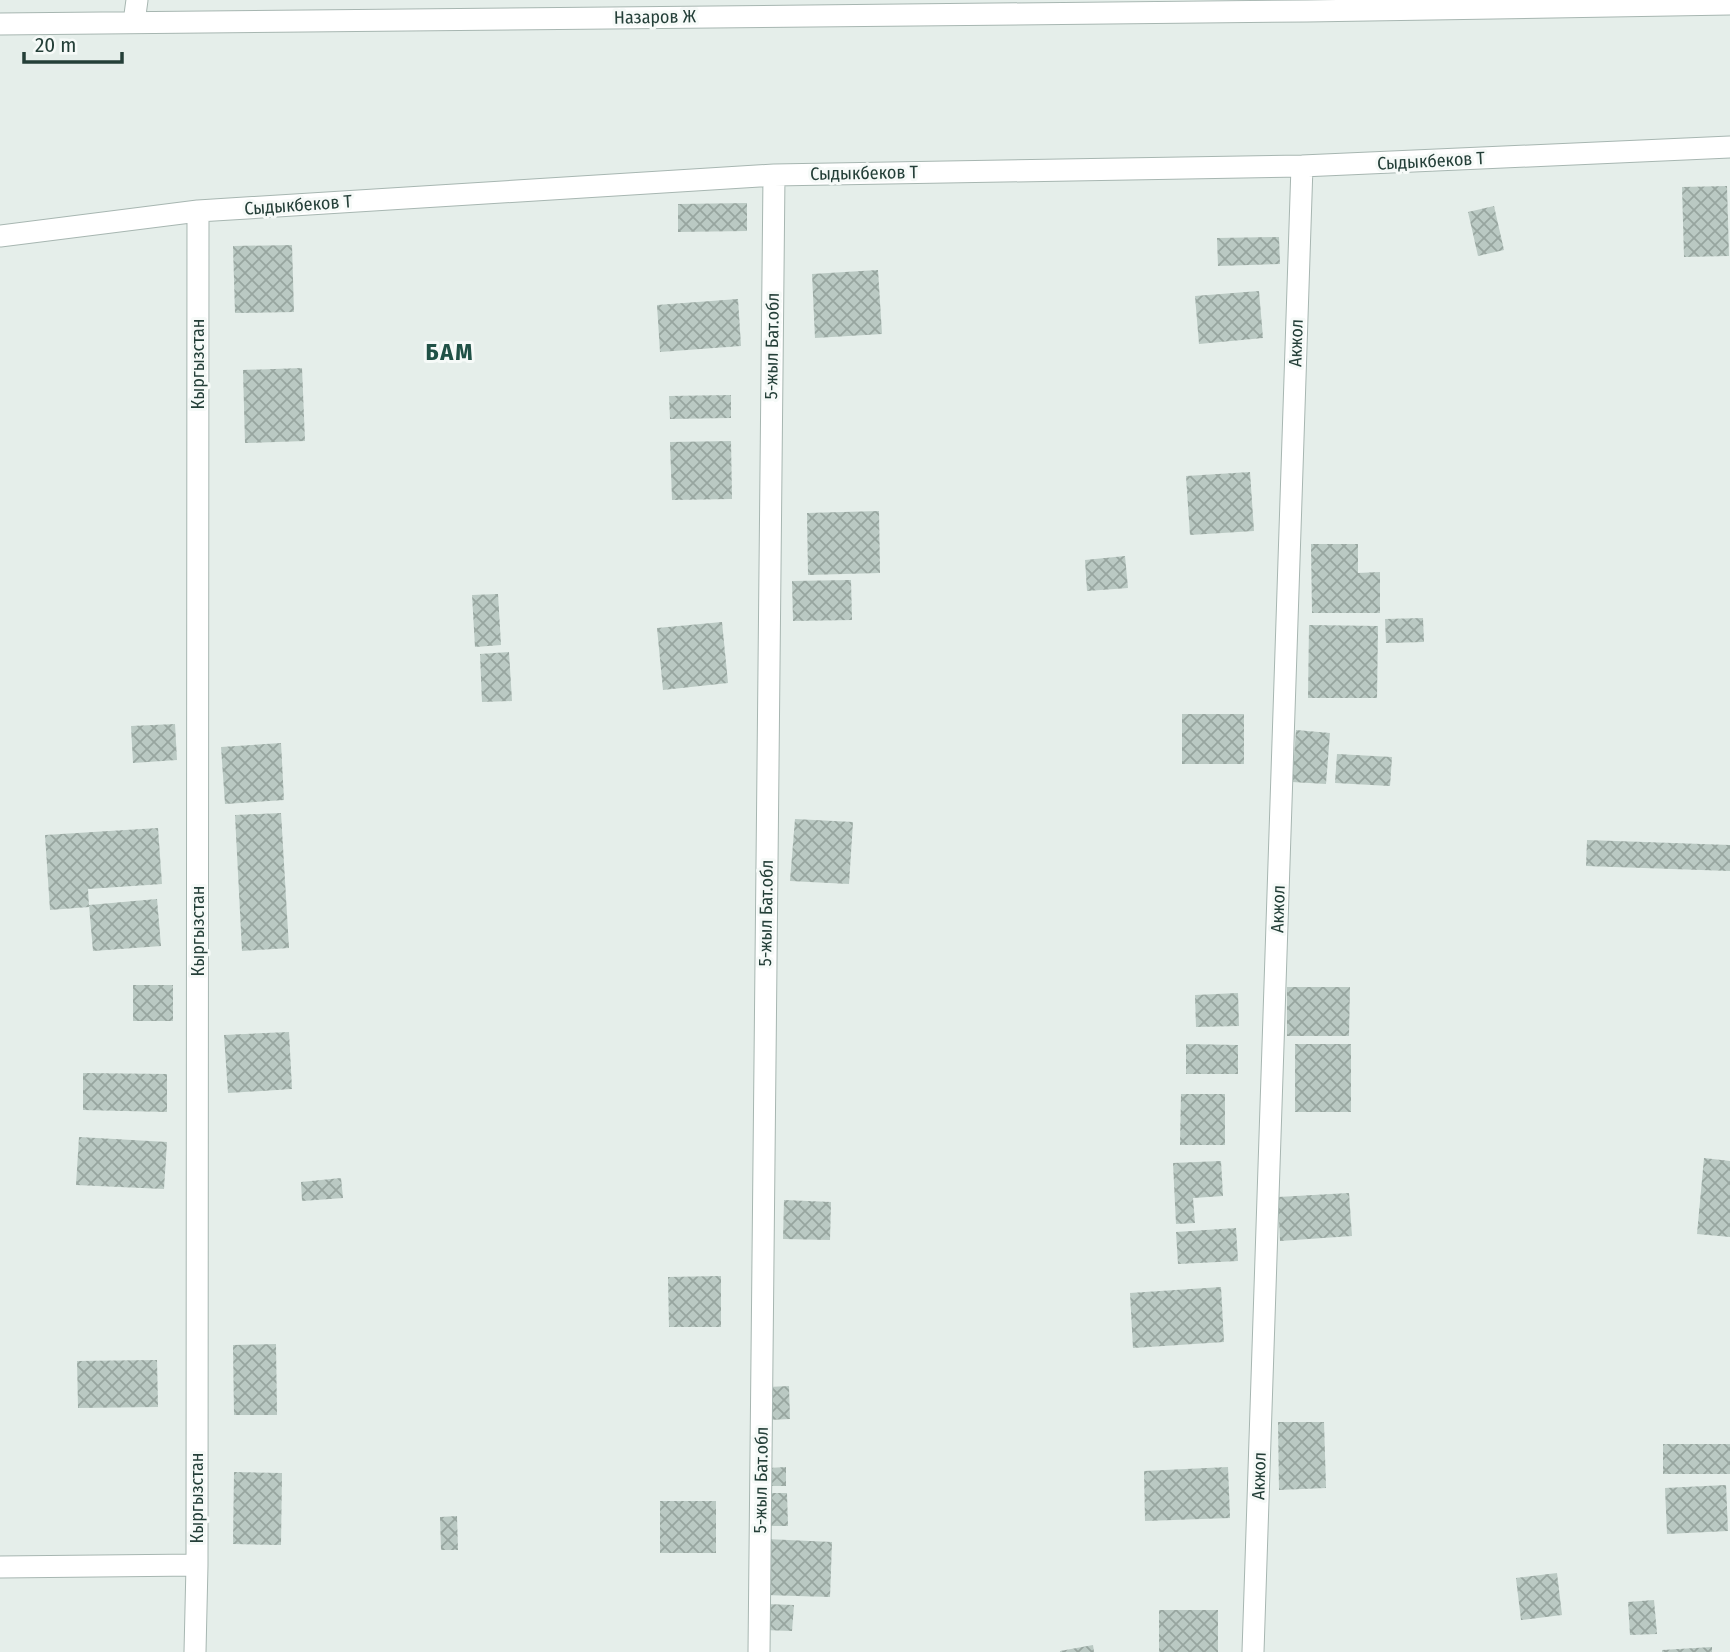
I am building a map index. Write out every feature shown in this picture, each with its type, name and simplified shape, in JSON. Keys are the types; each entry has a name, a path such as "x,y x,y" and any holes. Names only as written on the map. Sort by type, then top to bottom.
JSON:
{"street":[{"path":"134,22 136,0"},
{"name":"Назаров Ж","path":"0,24 134,22 448,10 1730,4"},
{"name":"Сыдыкбеков Т","path":"0,236 198,211 774,175 1302,166 1730,148"},
{"name":"Акжол","path":"1253,1652 1302,166"},
{"name":"5-жыл Бат.обл","path":"759,1652 774,175"},
{"name":"Кыргызстан","path":"195,1652 198,211"},
{"path":"0,1567 197,1564"}],"building":[{"path":"1727,186 1729,256 1684,257 1682,187"},
{"path":"747,203 747,231 678,232 678,204"},
{"path":"1494,206 1504,250 1478,256 1468,212"},
{"path":"1279,237 1280,264 1218,266 1217,238"},
{"path":"292,245 294,312 235,313 233,246"},
{"path":"878,270 882,334 815,338 812,274"},
{"path":"1259,291 1263,338 1199,344 1195,296"},
{"path":"738,299 741,346 660,352 657,305"},
{"path":"302,368 305,441 245,443 243,370"},
{"path":"731,395 731,418 670,419 669,396"},
{"path":"731,441 732,499 672,500 670,442"},
{"path":"1250,472 1254,531 1190,535 1186,476"},
{"path":"879,511 880,573 808,575 807,513"},
{"path":"1311,544 1358,544 1358,573 1380,572 1380,613 1312,613"},
{"path":"1125,556 1128,588 1087,591 1085,560"},
{"path":"851,580 852,620 793,621 792,581"},
{"path":"498,594 501,645 475,647 472,595"},
{"path":"1423,618 1424,642 1386,643 1385,619"},
{"path":"722,622 728,683 663,690 657,628"},
{"path":"1309,625 1378,626 1377,698 1308,698"},
{"path":"509,652 512,701 482,702 480,654"},
{"path":"1182,714 1244,714 1244,764 1182,764"},
{"path":"175,724 177,760 133,763 131,726"},
{"path":"1296,730 1330,733 1326,784 1292,782"},
{"path":"281,743 284,800 225,804 221,747"},
{"path":"1337,754 1392,757 1390,786 1335,783"},
{"path":"281,813 289,948 242,951 235,815"},
{"path":"795,819 853,822 849,884 790,881"},
{"path":"158,828 162,884 88,889 89,907 50,910 45,835"},
{"path":"1587,840 1730,845 1730,871 1586,866"},
{"path":"157,899 161,946 93,951 89,905"},
{"path":"133,985 173,985 173,1021 133,1021"},
{"path":"1287,987 1350,987 1349,1036 1287,1036"},
{"path":"1238,993 1239,1026 1196,1027 1195,995"},
{"path":"289,1032 292,1089 228,1093 224,1035"},
{"path":"1186,1044 1238,1045 1238,1074 1186,1074"},
{"path":"1295,1044 1351,1044 1351,1112 1295,1112"},
{"path":"83,1073 167,1074 167,1112 83,1110"},
{"path":"1181,1094 1225,1094 1225,1145 1180,1145"},
{"path":"79,1137 167,1142 164,1189 76,1185"},
{"path":"1704,1158 1730,1161 1730,1237 1697,1234"},
{"path":"1221,1161 1223,1196 1193,1198 1195,1223 1176,1224 1173,1163"},
{"path":"341,1178 343,1198 302,1201 301,1182"},
{"path":"1349,1193 1352,1236 1280,1241 1278,1197"},
{"path":"784,1200 831,1202 830,1240 783,1239"},
{"path":"1236,1228 1238,1261 1178,1264 1176,1232"},
{"path":"721,1276 721,1327 669,1327 668,1277"},
{"path":"1221,1287 1224,1342 1133,1348 1130,1293"},
{"path":"276,1344 277,1415 234,1415 233,1345"},
{"path":"157,1360 158,1407 78,1408 77,1361"},
{"path":"789,1386 790,1419 769,1420 768,1387"},
{"path":"1278,1422 1324,1422 1326,1488 1279,1490"},
{"path":"1663,1444 1730,1444 1730,1474 1663,1474"},
{"path":"786,1467 786,1486 768,1486 768,1468"},
{"path":"1228,1467 1230,1518 1145,1521 1144,1471"},
{"path":"234,1472 282,1473 281,1545 233,1544"},
{"path":"1726,1485 1728,1531 1667,1534 1665,1488"},
{"path":"765,1493 787,1493 788,1526 766,1526"},
{"path":"660,1501 716,1501 716,1553 660,1553"},
{"path":"457,1516 458,1550 441,1550 440,1517"},
{"path":"766,1539 832,1542 830,1597 764,1595"},
{"path":"1557,1573 1562,1615 1521,1620 1516,1578"},
{"path":"1654,1600 1657,1634 1630,1635 1628,1602"},
{"path":"765,1604 794,1605 792,1631 763,1630"},
{"path":"1159,1610 1218,1610 1218,1652 1159,1652"},
{"path":"1093,1645 1094,1652 1060,1652 1060,1651"},
{"path":"1712,1647 1712,1652 1662,1652 1662,1650"}],"district":[{"name":"БАМ","path":"450,352"}]}
